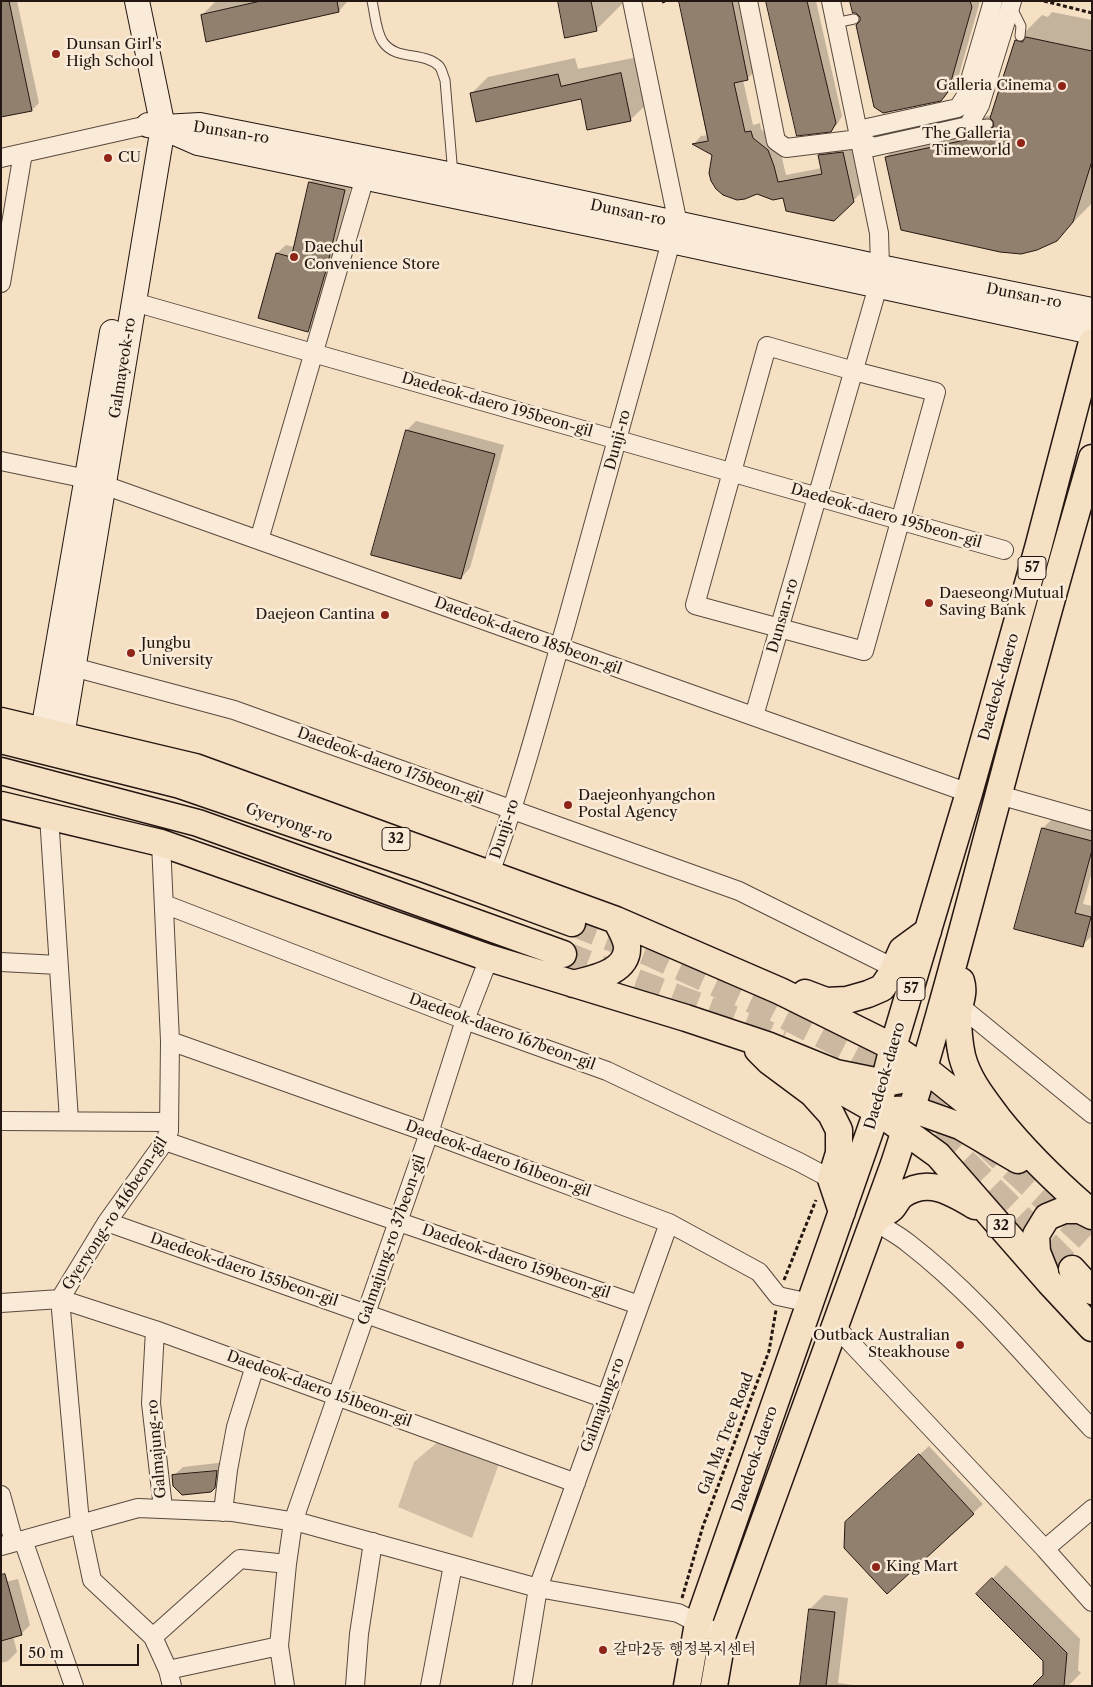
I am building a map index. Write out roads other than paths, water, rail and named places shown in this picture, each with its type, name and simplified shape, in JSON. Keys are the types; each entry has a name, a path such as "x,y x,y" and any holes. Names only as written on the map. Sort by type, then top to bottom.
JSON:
{"main road":[{"name":"Galmayeok-ro","path":"52,733 155,126 122,1"},
{"name":"Galmayeok-ro","path":"52,733 73,667 95,482 134,302 155,126 137,1"},
{"name":"Dunsan-ro","path":"155,126 200,125 451,185 879,277 1092,332"},
{"name":"Dunsan-ro","path":"155,126 198,143 366,177 451,185"},
{"name":"Dunsan-ro","path":"879,277 1092,310"},
{"name":"Daedeok-daero","path":"687,1686 688,1618 810,1303 877,1111 1038,548 1092,342"},
{"name":"Daedeok-daero","path":"714,1686 723,1636 835,1326 908,1119 924,1068 1092,458"},
{"name":"32","path":"1,721 195,767 616,920 780,991 894,1047 924,1068 1019,1144 1056,1182 1092,1214"},
{"name":"Gyeryong-ro","path":"1,740 180,785 425,869 572,923"},
{"name":"Gyeryong-ro","path":"1,771 198,823 563,954"},
{"path":"1,805 161,843 490,958 767,1045 836,1073 885,1083 909,1078 924,1068"},
{"path":"573,984 609,974 624,960 627,948 616,920"},
{"path":"780,991 797,990 826,1000 846,1000 868,994 882,988 902,950 928,931"},
{"path":"954,962 964,990 960,1006 958,1035 963,1059 978,1092 1019,1144"},
{"path":"686,1018 758,1050 877,1111 908,1119 960,1126 1056,1182"},
{"path":"758,1050 769,1061 812,1093 831,1114 839,1130 839,1153 825,1187 842,1212"},
{"name":"32","path":"908,1119 1050,1283 1092,1328"},
{"path":"872,1220 891,1209 900,1196 913,1189 929,1187 947,1190 994,1218"},
{"path":"1050,1283 1037,1252 1036,1235 1047,1217 1064,1210 1080,1210 1092,1214"},
{"path":"1072,1269 1092,1291"}],"street":[{"name":"Dunji-ro","path":"490,873 512,810 675,233 632,1"},
{"path":"748,1 776,141 786,148 859,139 873,147 968,126 980,105 1011,3"},
{"path":"830,1 879,233 879,277"},
{"path":"859,139 867,128 958,108 965,97 992,1"},
{"path":"1,158 155,126"},
{"path":"1,283 24,153"},
{"path":"259,540 366,177"},
{"name":"Dunsan-ro","path":"754,716 854,372 879,277"},
{"name":"Daedeok-daero 195beon-gil","path":"134,302 1004,550"},
{"path":"767,346 854,372 936,392 864,651 695,605 767,346"},
{"name":"Daedeok-daero 185beon-gil","path":"1,461 95,482 969,793"},
{"name":"Daedeok-daero 175beon-gil","path":"73,667 234,710 739,890 894,968"},
{"path":"999,795 1092,821"},
{"path":"49,816 69,1120"},
{"name":"Gyeryong-ro 416beon-gil","path":"153,1637 92,1580 80,1523 60,1299 107,1222 165,1141 169,1131 170,1041 161,843"},
{"name":"Daedeok-daero 167beon-gil","path":"164,904 464,1020 607,1071 790,1158 825,1187"},
{"name":"Galmajung-ro 37beon-gil","path":"284,1686 279,1646 293,1522 429,1132 464,1020 490,958"},
{"path":"1,962 58,965"},
{"path":"960,1006 1092,1114"},
{"name":"Daedeok-daero 161beon-gil","path":"170,1041 429,1132 669,1223 759,1272 778,1296 810,1303"},
{"path":"1,1121 169,1122"},
{"name":"Daedeok-daero 159beon-gil","path":"165,1141 639,1305"},
{"path":"872,1220 907,1242 949,1278 988,1317 1092,1429"},
{"name":"Daedeok-daero 155beon-gil","path":"107,1222 606,1399"},
{"name":"Galmajung-ro","path":"538,1588 669,1223"},
{"path":"1,1303 60,1299"},
{"name":"Daedeok-daero 151beon-gil","path":"60,1299 156,1330 576,1483"},
{"path":"835,1326 1045,1549 1092,1602"},
{"name":"Galmajung-ro","path":"156,1330 151,1403 163,1508"},
{"path":"223,1512 236,1427 255,1366"},
{"path":"1,1496 13,1543 74,1686"},
{"name":"Galmajung-ro","path":"13,1543 138,1508 223,1512 293,1522 538,1588 688,1618 723,1636"},
{"path":"1045,1549 1092,1509"},
{"path":"355,1686 359,1634 373,1542"},
{"path":"279,1646 170,1678 153,1637 240,1559 287,1564"},
{"path":"430,1686 452,1564"},
{"path":"522,1686 538,1588"}],"lane":[{"path":"372,1 383,42 397,54 428,60 440,66 445,80 451,185"},
{"path":"1011,3 1021,26 1020,36"},
{"path":"835,24 854,20"},
{"path":"968,126 988,124"}],"tunnel":[{"path":"572,923 651,954 765,1006 893,1072 938,1100 1092,1242"},
{"path":"563,954 747,1024 782,1041"},
{"path":"907,1108 925,1122 1072,1269"}],"place":[{"name":"Dunsan Girl's High School","path":"56,54"},
{"name":"Galleria Cinema","path":"1062,86"},
{"name":"The Galleria Timeworld","path":"1021,143"},
{"name":"CU","path":"108,158"},
{"name":"Daechul Convenience Store","path":"294,257"},
{"name":"Daeseong Mutual Saving Bank","path":"929,603"},
{"name":"Daejeon Cantina","path":"385,615"},
{"name":"Jungbu University","path":"131,653"},
{"name":"Daejeonhyangchon Postal Agency","path":"568,805"},
{"name":"Outback Australian Steakhouse","path":"960,1345"},
{"name":"King Mart","path":"876,1567"},
{"name":"갈마2동 행정복지센터","path":"603,1650"}]}
